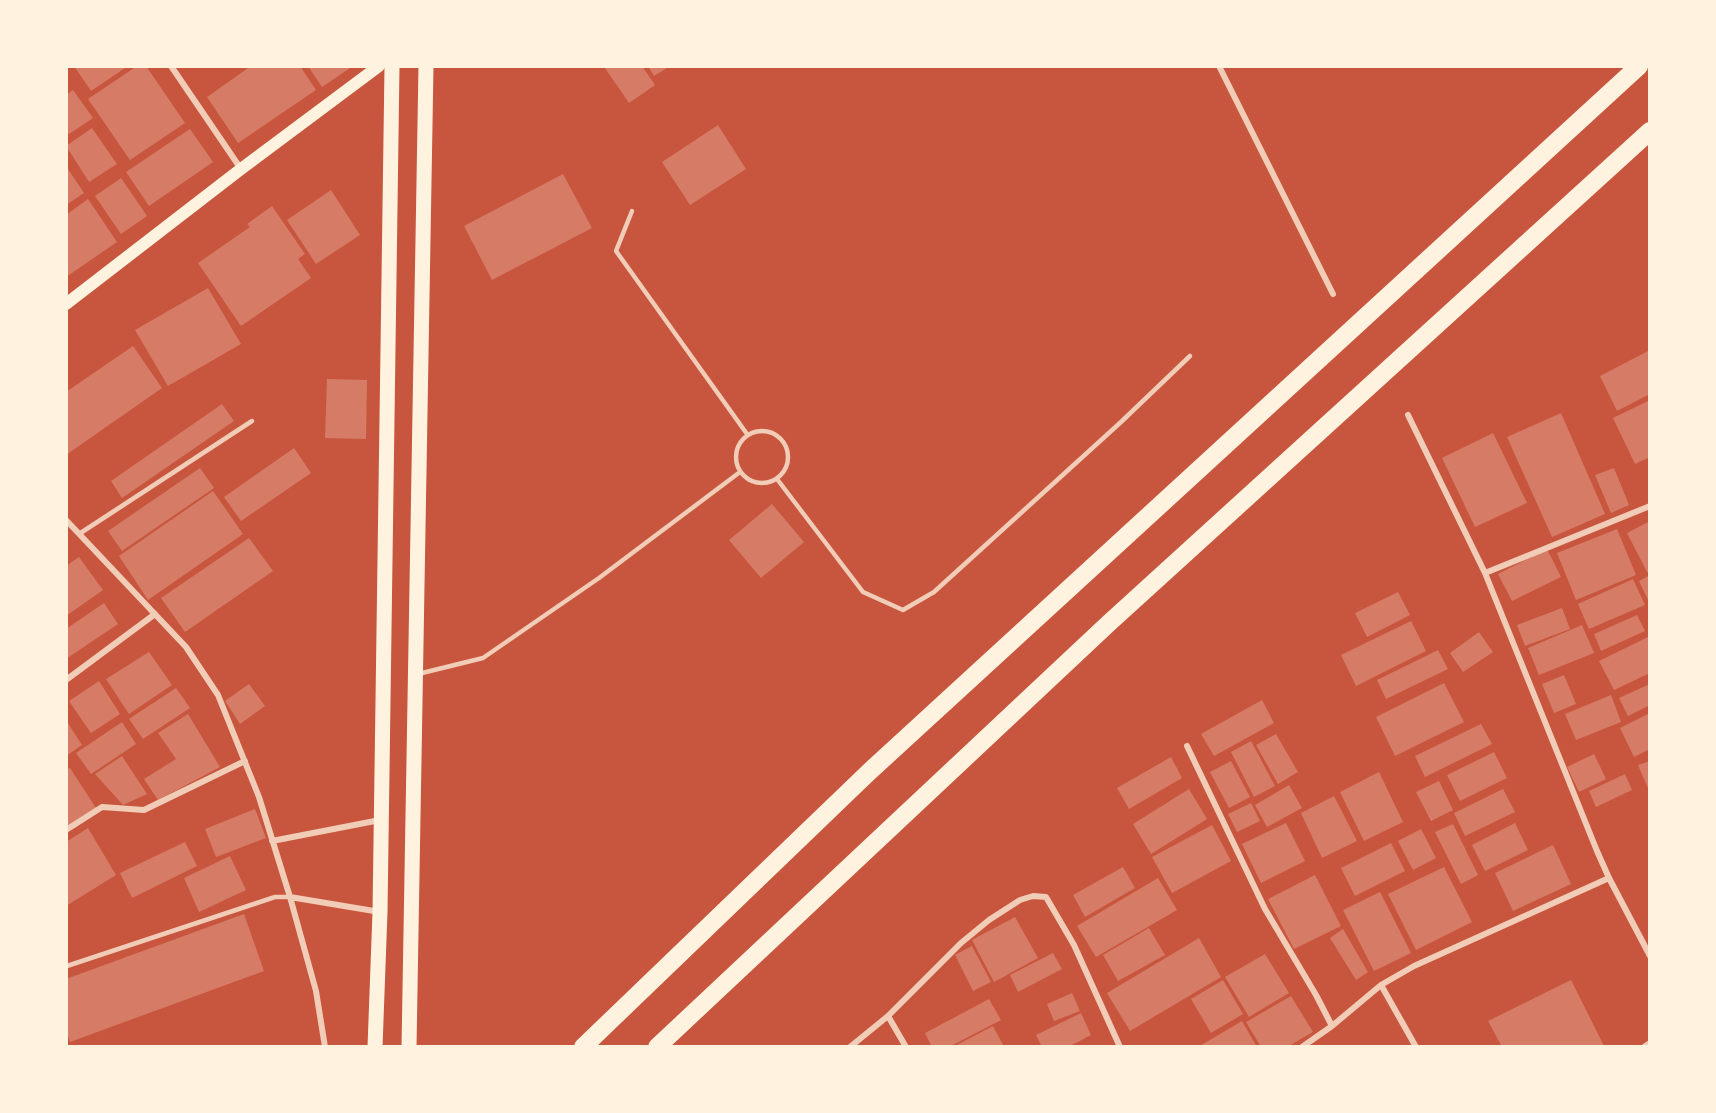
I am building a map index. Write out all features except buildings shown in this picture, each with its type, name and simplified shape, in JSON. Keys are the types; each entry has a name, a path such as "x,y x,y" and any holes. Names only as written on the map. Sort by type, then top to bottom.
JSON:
{"highway":[{"path":"583,1047 870,771 1639,66"},
{"path":"657,1047 1109,623 1650,131"}],"main road":[{"path":"67,302 379,66"},
{"path":"375,1047 380,912 393,66"},
{"path":"409,1047 426,66"}],"street":[{"path":"171,66 241,169"},
{"path":"1219,66 1333,294"},
{"path":"1408,415 1485,573 1609,878 1650,956"},
{"path":"1485,573 1650,506"},
{"path":"66,520 186,647 218,695 259,797 290,897 316,991 325,1047"},
{"path":"66,680 155,614"},
{"path":"1187,746 1265,909 1332,1026"},
{"path":"66,830 102,807 144,810 245,761"},
{"path":"272,840 380,820"},
{"path":"1302,1047 1381,986 1414,966 1609,878"},
{"path":"850,1047 888,1016 961,944 989,920 1020,900 1033,896 1046,897 1074,945 1120,1047"},
{"path":"290,897 380,912"},
{"path":"1381,986 1416,1047"},
{"path":"888,1016 906,1047"},
{"path":"1644,1047 1650,1043"}],"lane":[{"path":"632,211 616,251 747,434"},
{"path":"777,479 863,592 903,610 934,592 1113,430 1190,356"},
{"path":"79,534 252,421"},
{"path":"767,431 777,434 784,442 788,452 788,462 785,472 777,479 768,483 757,483 747,479 740,472 736,462 736,452 740,442 747,434 767,431"},
{"path":"415,675 483,658 599,578 740,472"},
{"path":"67,966 275,897 290,897"}]}
